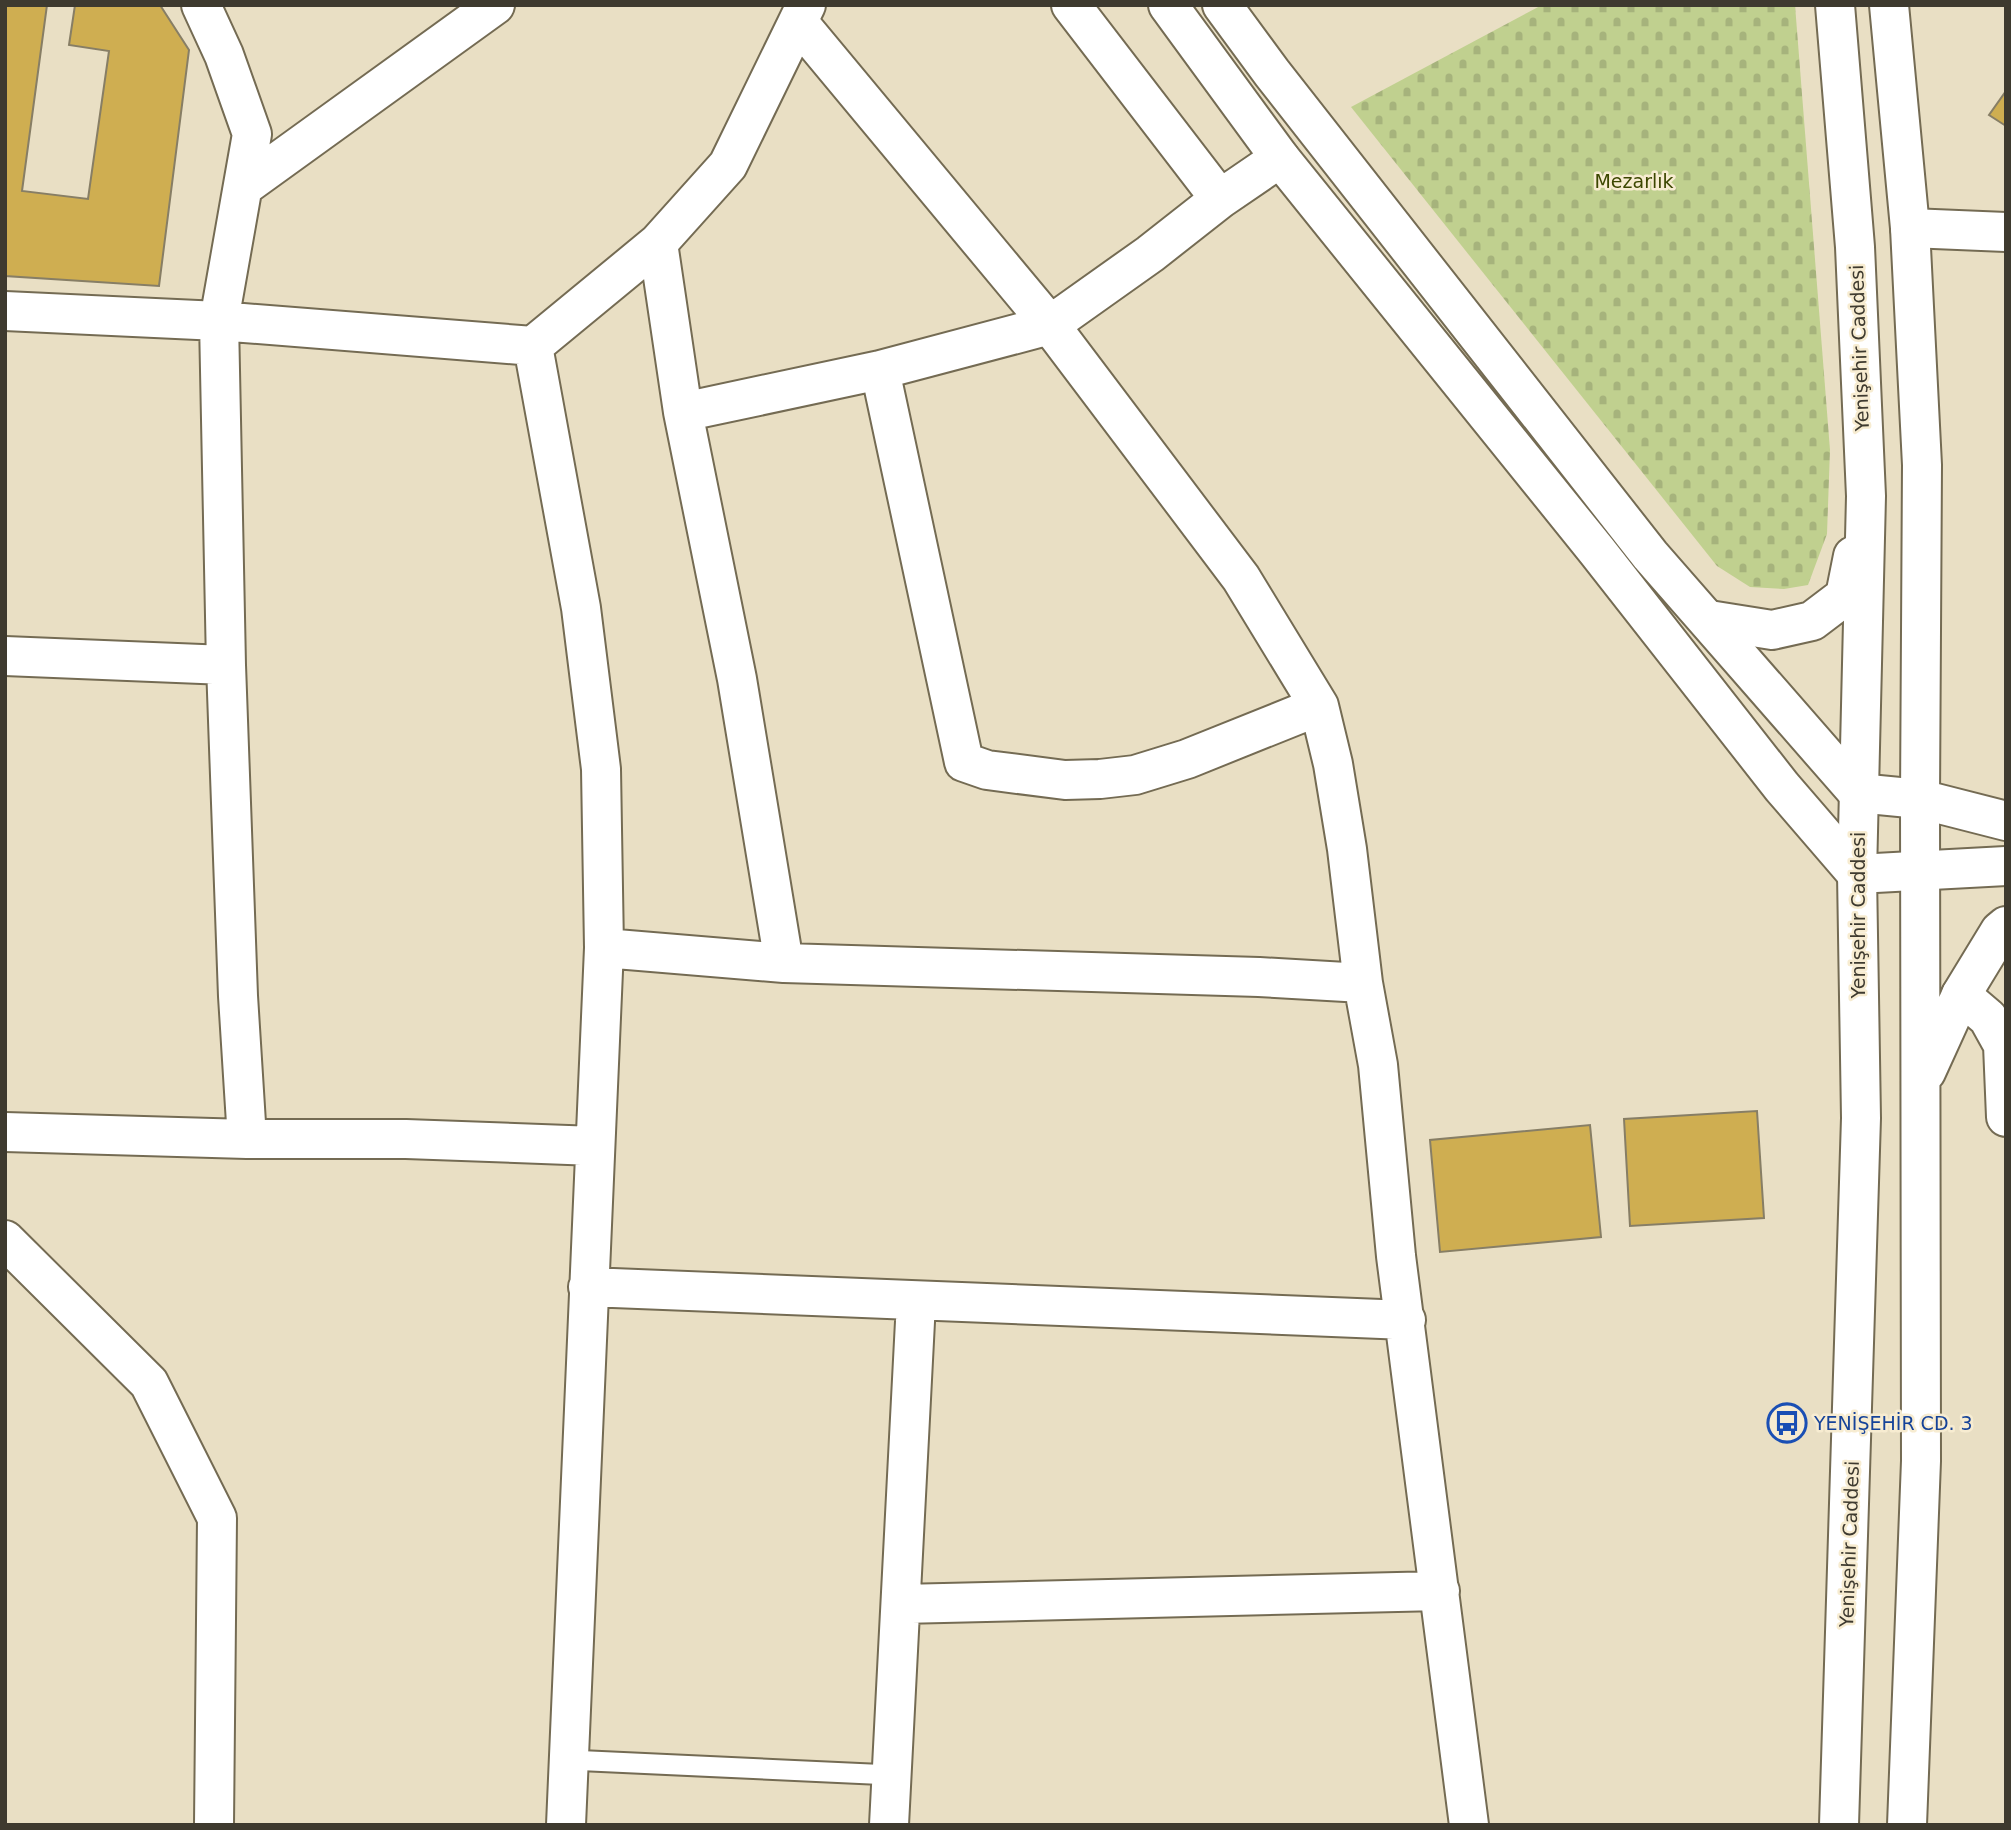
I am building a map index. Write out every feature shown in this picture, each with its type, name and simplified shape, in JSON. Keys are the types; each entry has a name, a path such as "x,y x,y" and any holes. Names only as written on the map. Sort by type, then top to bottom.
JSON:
{"main road":[{"path":"201,5 224,55 252,134 219,321 226,665 238,996 247,1139"},
{"path":"243,187 495,5"},
{"path":"1071,5 1220,199"},
{"path":"1168,5 1280,158 1597,551 1782,788 1857,874 2006,866"},
{"path":"1222,5 1272,73 1650,555 1858,793 1920,799 2006,821"},
{"name":"Yenişehir Caddesi","path":"1835,5 1855,247 1866,496 1857,874 1861,1118 1839,1825"},
{"path":"1889,5 1910,228 1922,465 1920,1461 1907,1825"},
{"path":"5,311 219,321 533,346 658,243 728,165 802,14 1050,325 1241,578 1319,705 1333,764 1347,849 1363,984 1378,1065 1396,1256 1469,1825"},
{"path":"683,412 880,370 1050,325 1280,158"},
{"path":"1910,228 2006,232"},
{"path":"658,243 683,412 737,679 784,963"},
{"path":"533,346 581,608 601,769 604,948 566,1825"},
{"path":"880,370 964,762 987,770 1065,780 1135,775 1187,759 1319,705"},
{"path":"1709,620 1772,631 1812,621 1844,596 1866,496"},
{"path":"5,656 226,665"},
{"path":"1920,1083 1961,995 2000,930 2006,926"},
{"path":"604,948 784,963 1259,976 1363,984"},
{"path":"1961,995 1988,1018 2004,1046 2006,1118"},
{"path":"5,1132 247,1139 406,1139 595,1146"},
{"path":"5,1240 149,1383 217,1518 214,1825"},
{"path":"588,1287 1406,1320"},
{"path":"890,1825 916,1302"},
{"path":"901,1604 1440,1591"}],"lane":[{"path":"569,1760 892,1775"}],"green space":[{"name":"Mezarlık","path":"1542,5 1795,5 1830,450 1827,534 1808,585 1784,589 1750,587 1717,566 1351,107"}],"building":[{"path":"5,5 47,5 22,191 88,199 109,51 69,45 75,5 160,5 189,50 159,286 5,276"},
{"path":"2006,91 2006,126 1989,115"},
{"path":"1757,1111 1764,1218 1630,1226 1624,1119"},
{"path":"1590,1125 1601,1237 1440,1252 1430,1140"}],"place":[{"name":"YENİŞEHİR CD. 3","path":"1787,1423"}]}
